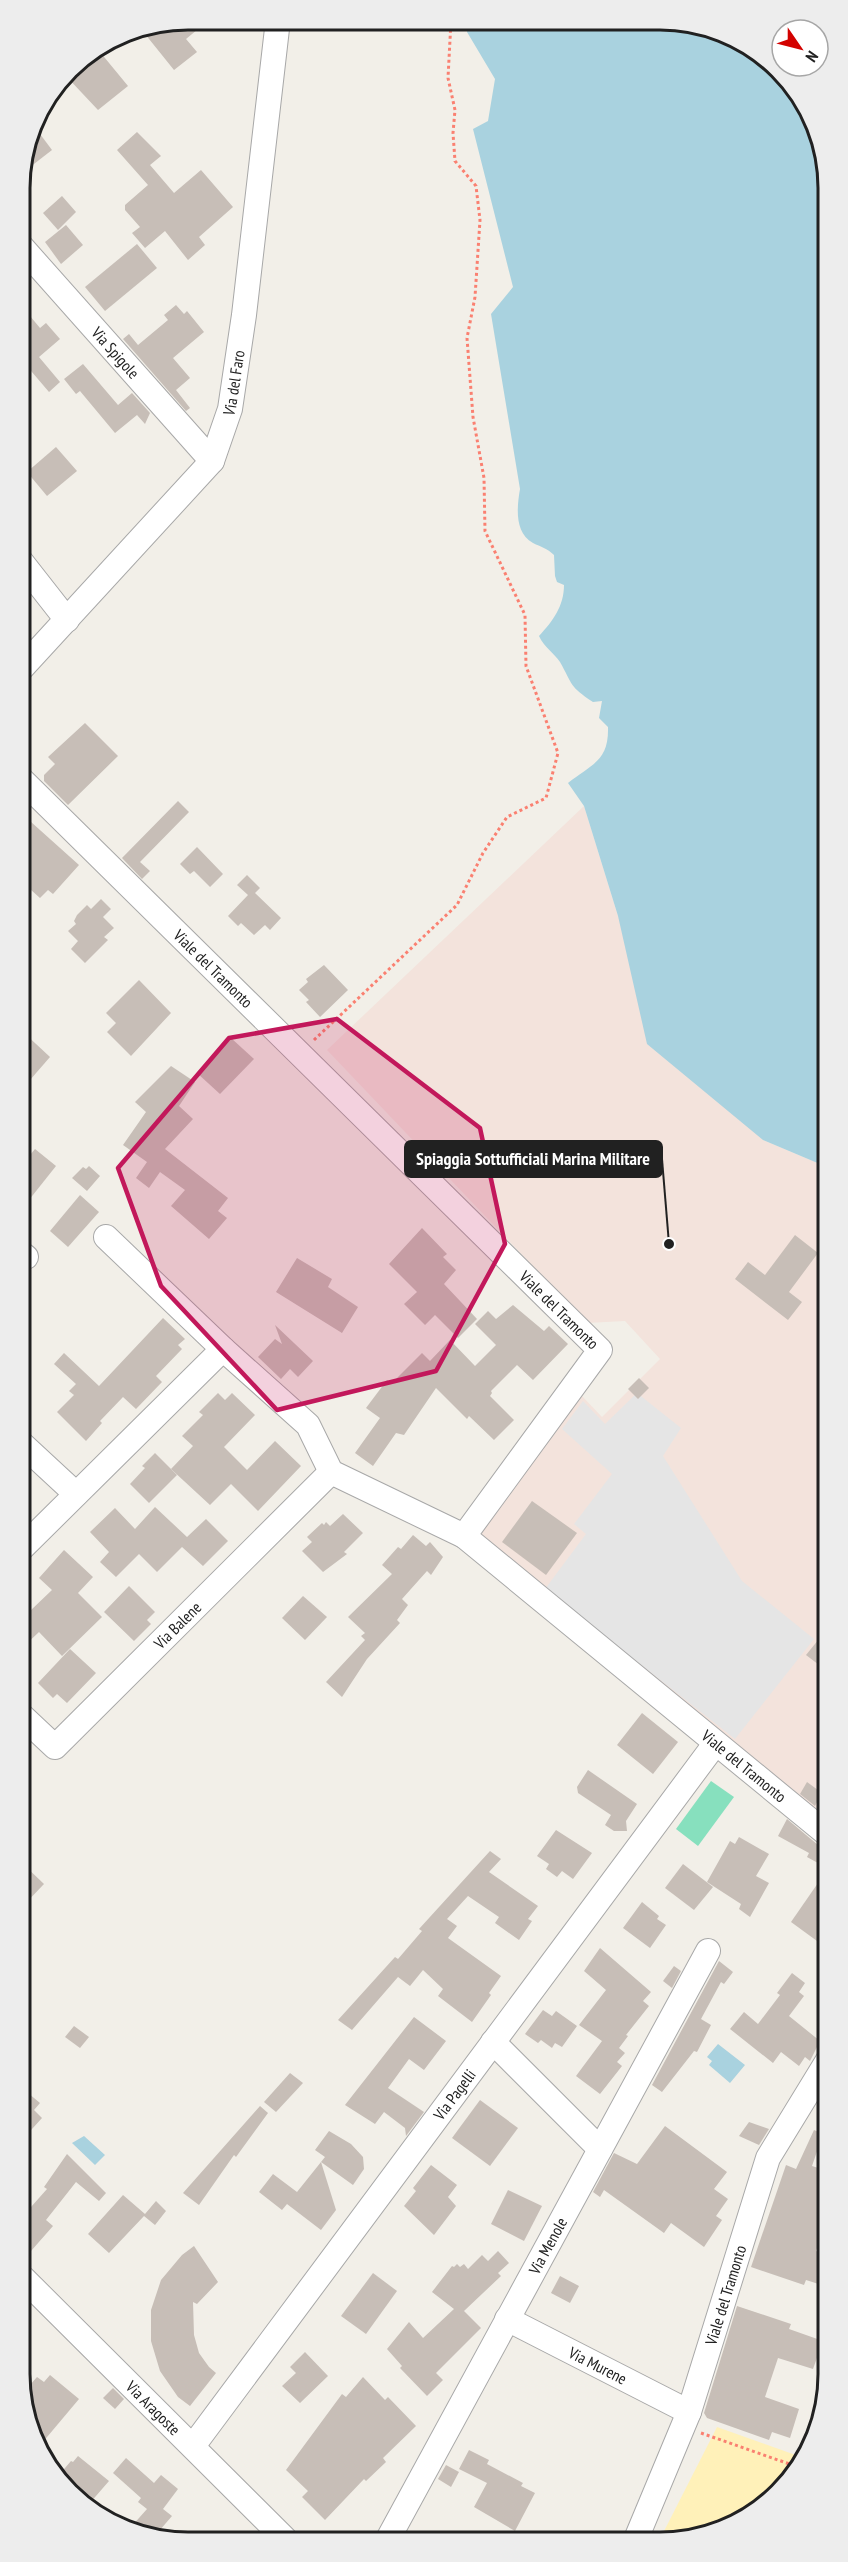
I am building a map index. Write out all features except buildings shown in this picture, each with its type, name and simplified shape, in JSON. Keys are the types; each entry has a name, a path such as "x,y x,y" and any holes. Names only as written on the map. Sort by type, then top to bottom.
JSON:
{"street":[{"name":"Via del Faro","path":"30,657 67,620 212,461 230,409 234,385 277,30"},
{"name":"Via Spigole","path":"30,256 212,461"},
{"path":"30,573 67,620"},
{"name":"Viale del Tramonto","path":"30,788 600,1350 464,1536 818,1827"},
{"path":"106,1237 223,1349 308,1425 331,1472 464,1536"},
{"path":"30,1540 223,1349"},
{"path":"30,1451 76,1494"},
{"name":"Via Balene","path":"30,1724 55,1747 331,1472"},
{"name":"Via Pagelli","path":"193,2446 715,1744"},
{"name":"Via Menole","path":"392,2532 708,1951"},
{"path":"493,2042 600,2149"},
{"name":"Viale del Tramonto","path":"639,2532 686,2419 768,2158 818,2076"},
{"name":"Via Aragoste","path":"30,2285 278,2532"},
{"name":"Via Murene","path":"507,2319 686,2419"}],"path":[{"path":"299,1054 457,905 483,853 507,817 546,798 558,753 526,666 525,615 485,531 484,478 473,417 467,338 475,297 480,220 476,186 455,161 453,133 455,111 448,78 451,30"},
{"path":"686,2419 790,2464"}],"highlighted area":[{"path":"337,1019 480,1128 505,1244 436,1371 277,1410 161,1286 118,1168 229,1038"}],"shaded area":[{"path":"584,806 618,916 763,1140 818,1163 818,1811 476,1539 582,1396 602,1417 660,1359 625,1321 587,1323 327,1050"},
{"path":"637,1393 681,1428 663,1456 742,1581 814,1639 735,1739 545,1589 586,1534 574,1524 612,1474 562,1429 583,1401 605,1424"}],"sand":[{"path":"717,2427 796,2455 779,2478 764,2493 739,2511 701,2527 664,2532"}],"green space":[{"path":"711,1781 734,1797 698,1846 676,1829"}],"water":[{"path":"467,30 671,30 691,33 730,46 770,74 770,78 774,78 797,109 813,147 818,177 818,1163 763,1140 647,1044 618,916 584,806 568,783 602,755 608,738 608,727 599,718 602,701 593,702 575,688 560,662 539,636 557,613 564,593 564,585 557,582 555,576 554,555 527,539 518,519 520,489 491,314 513,287 473,129 488,121 495,79"},
{"path":"718,2044 745,2065 730,2083 709,2065 712,2061 707,2057"},
{"path":"84,2136 105,2155 95,2165 72,2143"}],"place":[{"name":"Spiaggia Sottufficiali Marina Militare","path":"669,1244"}]}
